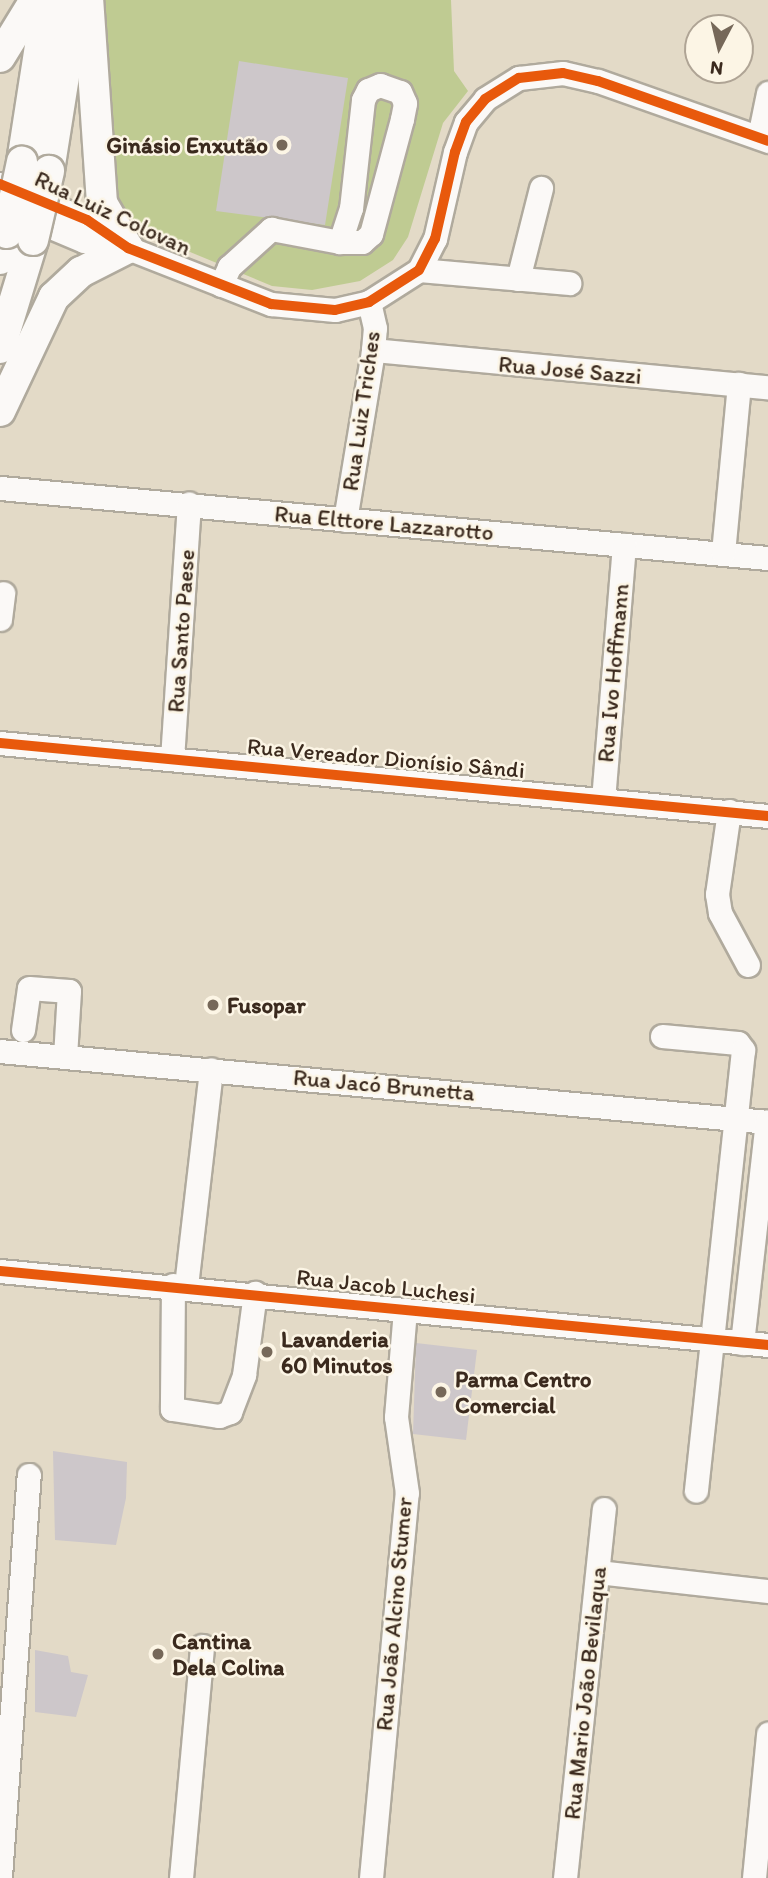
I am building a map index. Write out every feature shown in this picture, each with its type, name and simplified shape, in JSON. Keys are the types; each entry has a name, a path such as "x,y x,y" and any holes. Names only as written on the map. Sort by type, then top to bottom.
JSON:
{"main road":[{"path":"0,57 35,0"},
{"path":"36,167 47,0"},
{"path":"0,348 10,234 36,167 76,0"},
{"path":"0,411 54,297 80,272 128,248 102,204 88,0"}],"street":[{"path":"569,283 419,270 435,239 454,152 466,122 485,99 519,78 563,73 598,81 764,139 768,93"},
{"path":"221,285 229,267 271,229 340,242 362,242 376,219 405,103 400,92 380,85 368,90 363,100 351,208 340,242"},
{"name":"Rua Luiz Colovan","path":"0,184 87,220 128,248 271,304 305,310 369,302 419,270"},
{"path":"518,279 541,188"},
{"name":"Rua Luiz Colovan","path":"10,234 128,248"},
{"name":"Rua Luiz Triches","path":"345,520 373,350 374,327 369,302"},
{"name":"Rua José Sazzi","path":"373,350 768,387"},
{"path":"723,553 739,384"},
{"name":"Rua Elttore Lazzarotto","path":"0,488 768,558"},
{"name":"Rua Santo Paese","path":"172,759 189,504"},
{"name":"Rua Ivo Hoffmann","path":"603,800 624,545"},
{"path":"0,619 3,593"},
{"name":"Rua Vereador Dionísio Sândi","path":"0,743 768,816"},
{"path":"729,811 717,894 720,913 748,965"},
{"path":"23,1030 29,988 69,991 65,1056"},
{"path":"662,1036 742,1046 737,1119 696,1490"},
{"name":"Rua Jacó Brunetta","path":"0,1051 767,1121"},
{"path":"211,1069 180,1286 172,1409 219,1416 230,1412 244,1375 255,1293"},
{"path":"742,1343 765,1179 767,1121"},
{"name":"Rua Jacob Luchesi","path":"0,1271 255,1293 768,1345"},
{"name":"Rua João Alcino Stumer","path":"371,1878 407,1493 396,1417 405,1309"},
{"path":"0,1876 29,1475"},
{"name":"Rua Mario João Bevilaqua","path":"565,1878 604,1509"},
{"path":"598,1572 768,1591"},
{"path":"181,1878 202,1646"},
{"path":"754,1878 767,1767 768,1734"}],"green space":[{"path":"99,0 451,0 454,71 468,91 443,123 408,237 393,260 360,281 312,290 272,286 125,225 110,206"}],"building":[{"name":"Ginásio Enxutão","path":"239,61 348,78 325,225 216,211"},
{"name":"Parma Centro Comercial","path":"416,1343 477,1350 466,1440 413,1434"},
{"path":"53,1451 127,1462 126,1498 116,1545 55,1540"},
{"path":"35,1650 68,1656 71,1672 88,1675 76,1717 35,1712"}],"cycle path":[{"path":"0,184 87,220 128,248 271,304 335,310 369,302 419,270 435,239 455,152 466,122 485,99 519,78 563,73 598,81 768,141"},
{"path":"0,743 768,816"},
{"path":"0,1271 768,1345"}],"place":[{"name":"Ginásio Enxutão","path":"282,145"},
{"name":"Fusopar","path":"213,1005"},
{"name":"Lavanderia 60 Minutos","path":"267,1352"},
{"name":"Parma Centro Comercial","path":"441,1392"},
{"name":"Cantina Dela Colina","path":"158,1654"}]}
